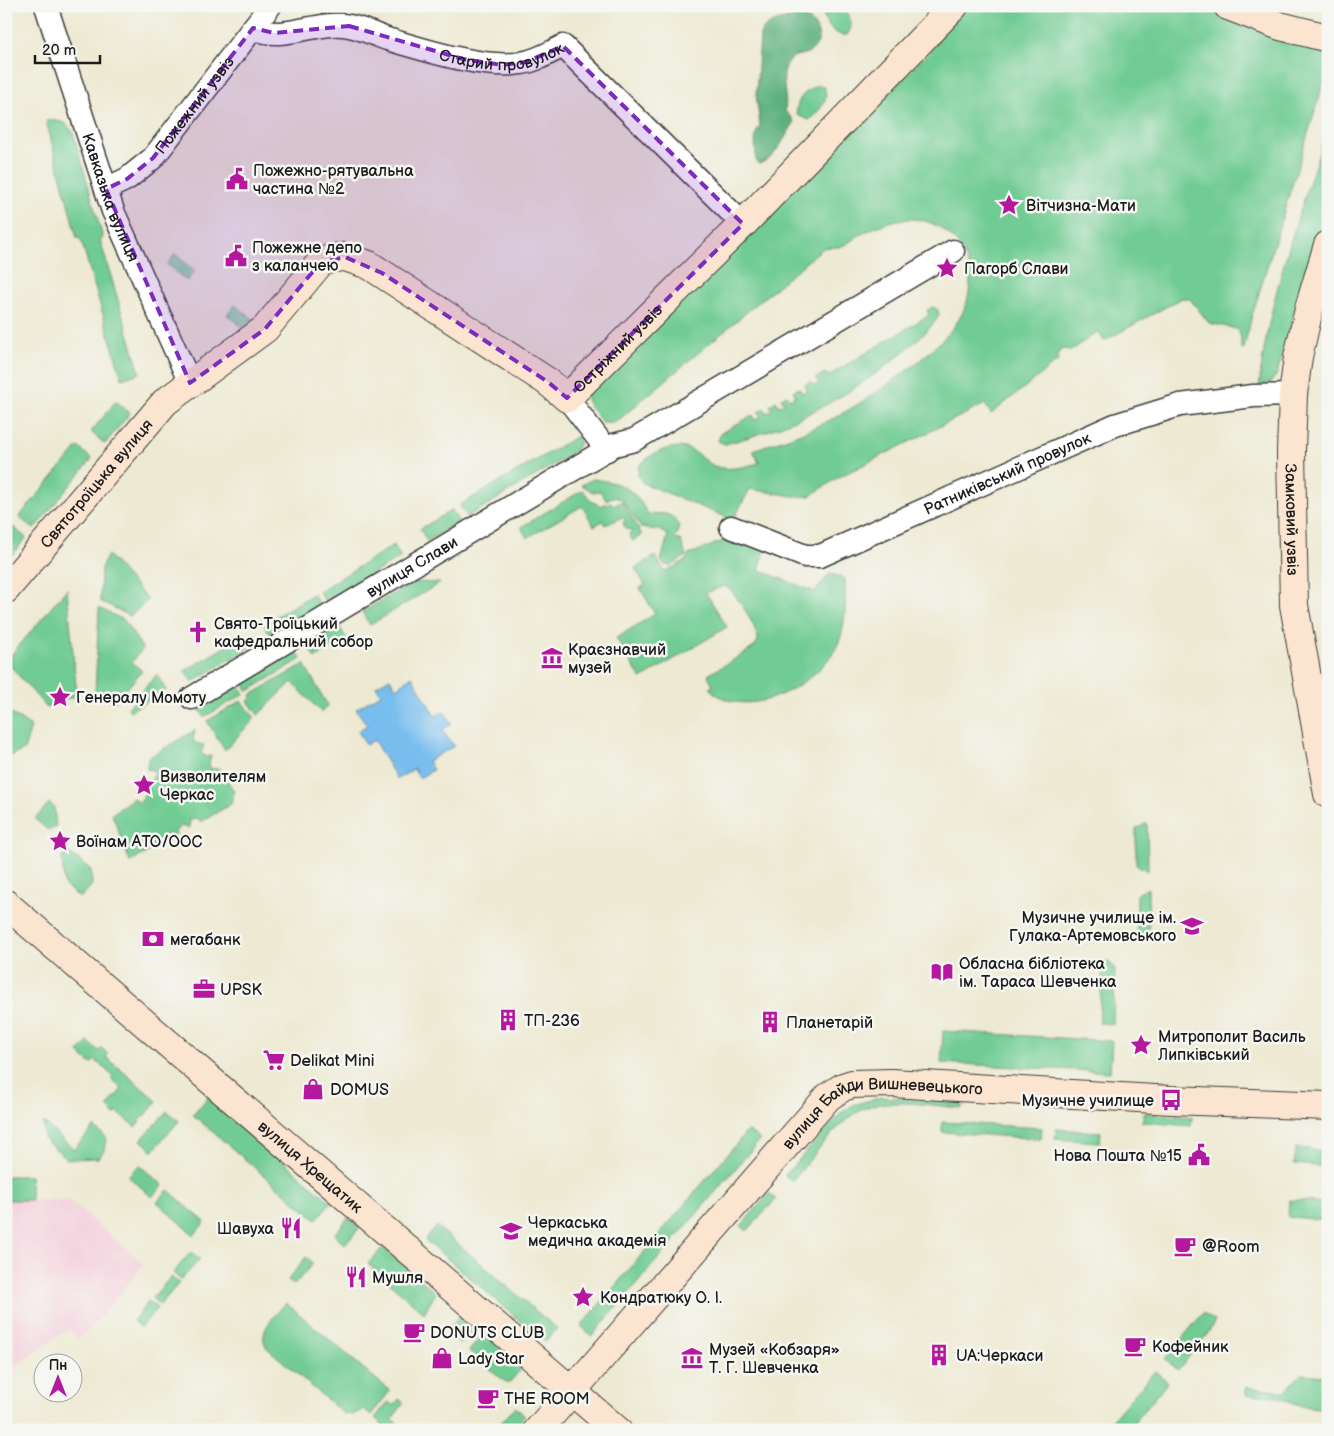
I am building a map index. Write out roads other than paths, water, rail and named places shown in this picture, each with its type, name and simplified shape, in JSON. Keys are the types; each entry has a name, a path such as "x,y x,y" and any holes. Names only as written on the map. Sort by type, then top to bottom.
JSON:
{"main road":[{"name":"Остріжний узвіз","path":"190,383 265,329 320,264 332,258 345,257 359,260 382,273 548,382 566,398 743,224 954,6"},
{"path":"1228,6 1280,26 1328,38"},
{"name":"Замковий узвіз","path":"1328,245 1305,327 1293,395 1291,512 1294,605 1328,794"},
{"name":"Святотроїцька вулиця","path":"6,589 158,408 190,383"},
{"name":"вулиця Хрещатик","path":"6,904 617,1430"},
{"name":"вулиця Байди Вишневецького","path":"538,1430 783,1147 828,1098 843,1087 863,1083 892,1083 1162,1100 1328,1106"}],"street":[{"name":"Кавказька вулиця","path":"46,6 120,228 190,383"},
{"name":"Пожежний узвіз","path":"106,189 133,175 153,158 270,6"},
{"name":"Старий провулок","path":"253,28 262,32 274,33 334,24 349,26 463,59 502,65 526,62 563,46 743,224"},
{"name":"вулиця Слави","path":"192,698 617,444 634,440 954,251"},
{"name":"Ратниківський провулок","path":"731,527 812,558 1114,425 1180,405 1253,396 1293,395"},
{"path":"566,398 607,450"}],"water":[{"path":"412,676 435,716 444,711 452,724 442,730 454,746 428,761 433,770 419,778 413,768 397,779 374,740 366,745 358,731 367,725 356,709 381,694 376,686 390,678 396,688"}],"place":[{"name":"Пожежно-рятувальна частина №2","path":"237,179"},
{"name":"Вітчизна-Мати","path":"1009,205"},
{"name":"Пожежне депо з каланчею","path":"236,256"},
{"name":"Пагорб Слави","path":"947,268"},
{"name":"Свято-Троїцький кафедральний собор","path":"198,632"},
{"name":"Краєзнавчий музей","path":"552,658"},
{"name":"Генералу Момоту","path":"60,697"},
{"name":"Визволителям Черкас","path":"144,785"},
{"name":"Воїнам АТО/ООС","path":"60,841"},
{"name":"Музичне училище ім. Гулака-Артемовського","path":"1192,926"},
{"name":"мегабанк","path":"153,939"},
{"name":"Обласна бібліотека ім. Тараса Шевченка","path":"942,972"},
{"name":"UPSK","path":"204,989"},
{"name":"ТП-236","path":"508,1020"},
{"name":"Планетарій","path":"770,1022"},
{"name":"Митрополит Василь Липківський","path":"1141,1045"},
{"name":"Delikat Mini","path":"274,1060"},
{"name":"DOMUS","path":"313,1089"},
{"name":"Музичне училище","path":"1171,1100"},
{"name":"Нова Пошта №15","path":"1199,1155"},
{"name":"Шавуха","path":"291,1228"},
{"name":"Черкаська медична академія","path":"511,1231"},
{"name":"@Room","path":"1185,1246"},
{"name":"Мушля","path":"356,1277"},
{"name":"Кондратюку О. І.","path":"583,1297"},
{"name":"DONUTS CLUB","path":"414,1332"},
{"name":"Кофейник","path":"1135,1346"},
{"name":"UA:Черкаси","path":"939,1355"},
{"name":"Lady Star","path":"442,1358"},
{"name":"Музей «Кобзаря» Т. Г. Шевченка","path":"692,1358"},
{"name":"THE ROOM","path":"488,1398"}]}
